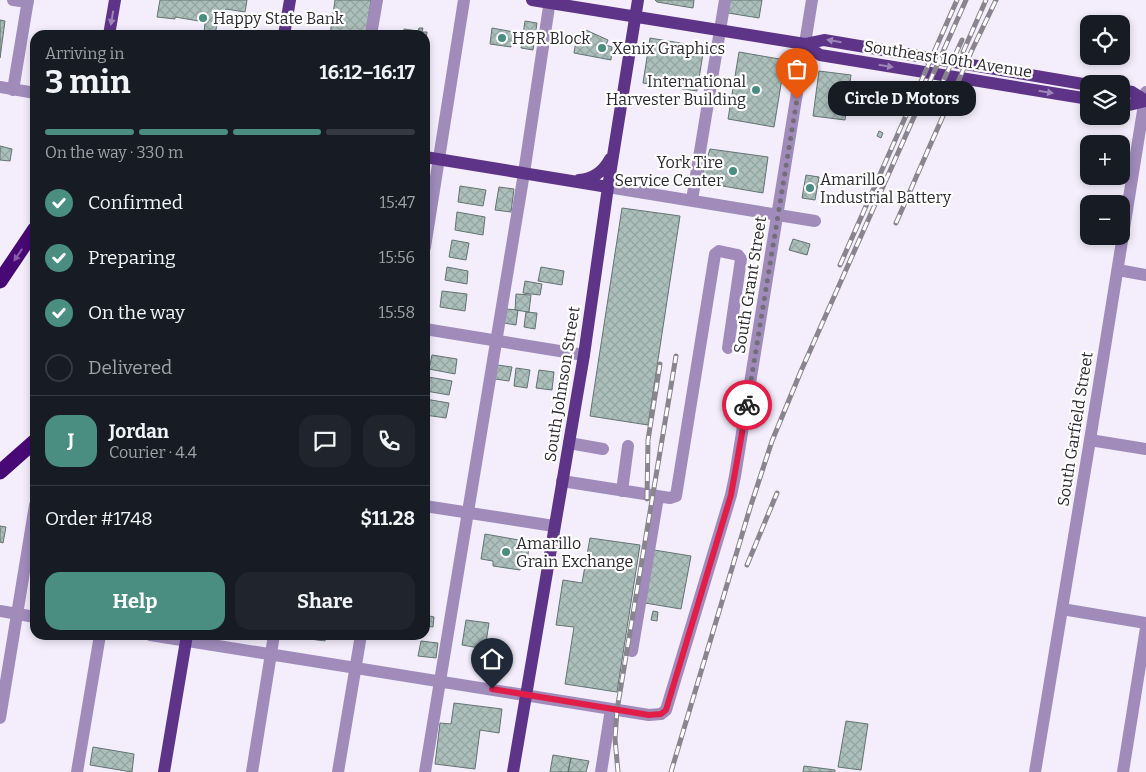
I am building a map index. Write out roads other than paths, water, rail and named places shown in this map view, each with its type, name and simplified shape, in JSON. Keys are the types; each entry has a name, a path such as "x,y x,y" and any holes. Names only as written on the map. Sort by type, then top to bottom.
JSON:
{"highway":[{"path":"0,281 30,236"},
{"path":"0,458 30,434"},
{"path":"0,472 30,445"}],"main road":[{"path":"110,30 115,0"},
{"path":"285,30 290,0"},
{"name":"Southeast 10th Avenue","path":"532,0 805,44 824,40 1080,83"},
{"name":"South Johnson Street","path":"513,772 584,355 608,187 638,0"},
{"name":"Southeast 10th Avenue","path":"805,44 820,55 1080,98"},
{"path":"1130,92 1146,98"},
{"path":"1130,106 1146,98"},
{"path":"563,179 584,180 600,173 606,168 614,148"},
{"path":"430,158 608,187"},
{"path":"164,772 187,640"}],"street":[{"path":"13,0 28,1 13,90"},
{"path":"372,30 377,0"},
{"path":"430,218 464,0"},
{"path":"692,200 725,0"},
{"name":"South Grant Street","path":"611,709 649,715 661,714 666,710 731,495 812,0"},
{"path":"425,772 497,341 550,2"},
{"path":"0,87 30,92"},
{"name":"South Garfield Street","path":"1035,772 1146,98"},
{"path":"608,187 815,221"},
{"path":"562,481 658,497 670,498 676,496 714,261 719,251 738,255 741,259 728,348"},
{"path":"1118,270 1146,275"},
{"path":"430,331 584,355"},
{"path":"1090,440 1146,449"},
{"path":"569,443 603,449"},
{"path":"622,491 628,446"},
{"path":"632,651 658,497"},
{"path":"430,507 554,526"},
{"path":"0,718 30,535"},
{"path":"1062,609 1146,622"},
{"path":"0,611 30,616"},
{"path":"1123,772 1146,628"},
{"path":"77,772 99,640"},
{"path":"198,640 271,654 611,709 601,772"},
{"path":"252,772 273,640"},
{"path":"338,772 360,640"}],"railway":[{"path":"840,265 957,0"},
{"path":"671,772 772,441 801,371 966,0"},
{"path":"963,52 986,0"},
{"path":"896,223 996,0"},
{"path":"940,88 962,40"},
{"path":"618,772 615,739 617,710 676,356"},
{"path":"647,499 648,440 660,364"},
{"path":"747,565 777,493"}],"place":[{"name":"Happy State Bank","path":"203,18"},
{"name":"H&R Block","path":"502,38"},
{"name":"Xenix Graphics","path":"602,48"},
{"name":"International Harvester Building","path":"756,90"},
{"name":"Circle D Motors","path":"797,99"},
{"name":"York Tire Service Center","path":"733,171"},
{"name":"Amarillo Industrial Battery","path":"810,188"},
{"name":"Amarillo Grain Exchange","path":"506,552"}]}
